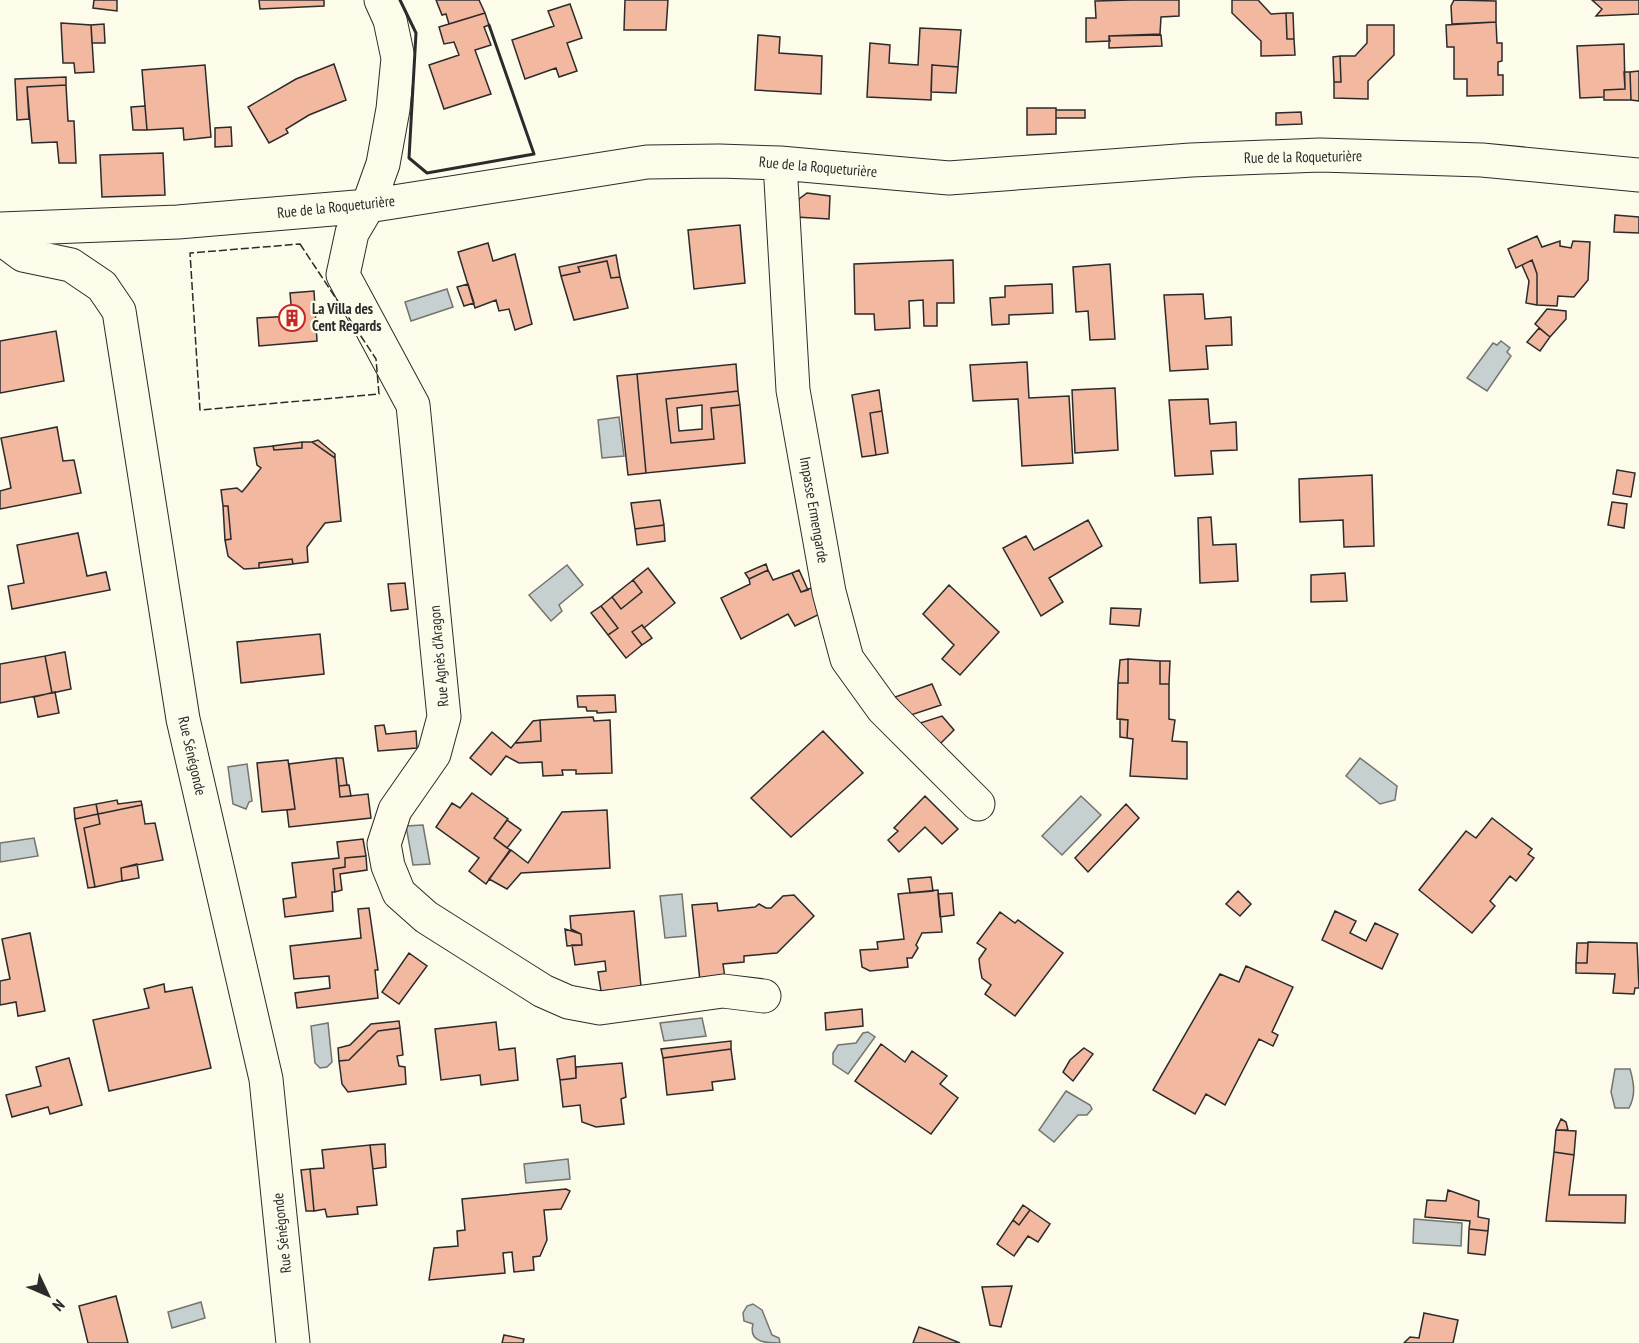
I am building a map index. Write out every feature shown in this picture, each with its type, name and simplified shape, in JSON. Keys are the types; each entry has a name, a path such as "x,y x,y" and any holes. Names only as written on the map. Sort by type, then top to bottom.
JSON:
{"street":[{"name":"Rue Agnès d'Aragon","path":"381,0 390,21 398,58 393,110 382,164 368,206 352,233 343,275 413,405 444,697 444,717 434,754 395,810 386,833 384,844 388,866 399,893 426,917 543,991 568,1002 600,1008 723,991 764,996"},
{"name":"Rue de la Roqueturière","path":"0,229 178,222 368,206 647,162 719,161 780,164 949,178 1191,160 1320,155 1482,160 1639,175"},
{"name":"Impasse Ermengarde","path":"780,164 793,390 829,592 846,659 883,709 978,804"},
{"name":"Rue Sénégonde","path":"0,238 23,255 71,265 102,286 119,311 183,719 266,1079 293,1343"}],"shaded area":[{"path":"447,289 453,307 411,321 405,302"},
{"path":"1501,341 1510,348 1507,352 1511,356 1487,391 1467,378 1493,343 1497,345"},
{"path":"619,417 624,456 602,458 598,420"},
{"path":"567,565 583,585 559,605 562,611 551,621 529,595"},
{"path":"1360,758 1397,786 1395,800 1380,804 1346,776"},
{"path":"247,764 252,801 246,809 233,804 228,767"},
{"path":"1081,796 1101,815 1062,855 1042,836"},
{"path":"423,825 430,864 413,865 406,826"},
{"path":"34,838 38,856 0,862 0,843"},
{"path":"682,894 686,936 665,938 660,896"},
{"path":"702,1018 706,1036 664,1041 660,1023"},
{"path":"328,1023 332,1062 327,1067 320,1068 315,1063 311,1026"},
{"path":"868,1032 875,1037 848,1074 833,1064 833,1053 838,1045 856,1043 863,1033"},
{"path":"1615,1069 1630,1069 1634,1089 1629,1108 1615,1108 1611,1092"},
{"path":"1066,1091 1090,1105 1092,1109 1087,1115 1078,1115 1054,1142 1039,1130"},
{"path":"568,1159 570,1179 526,1183 524,1164"},
{"path":"1414,1219 1462,1223 1461,1246 1413,1243"},
{"path":"201,1302 205,1318 172,1328 168,1312"},
{"path":"753,1304 762,1310 772,1335 779,1338 780,1343 760,1341 753,1335 753,1324 744,1321 743,1313 747,1306"}],"building":[{"path":"94,0 117,0 117,11 93,8"},
{"path":"259,0 324,0 324,6 260,9"},
{"path":"436,0 479,0 485,13 449,24 446,14 442,15"},
{"path":"625,0 668,0 666,30 624,30"},
{"path":"1179,0 1179,16 1161,17 1160,34 1109,36 1110,41 1086,42 1086,18 1096,18 1095,1"},
{"path":"1232,0 1258,0 1271,14 1286,13 1287,39 1294,39 1295,55 1261,56 1261,41 1232,13"},
{"path":"1454,0 1496,1 1496,22 1452,24 1451,6"},
{"path":"1592,0 1639,0 1639,14 1596,16 1602,9"},
{"path":"570,4 582,38 567,43 577,71 559,77 556,68 525,79 512,40 554,26 548,11"},
{"path":"485,13 489,25 484,27 491,45 475,50 491,94 444,109 429,65 459,55 454,42 444,44 439,27"},
{"path":"1286,13 1293,13 1294,39 1287,39"},
{"path":"1496,22 1497,43 1502,43 1502,61 1498,62 1498,75 1503,75 1503,95 1467,96 1467,79 1454,79 1454,47 1447,47 1446,25"},
{"path":"61,23 91,25 94,72 75,73 74,63 63,63"},
{"path":"104,24 105,43 92,43 91,25"},
{"path":"1367,25 1394,25 1394,55 1368,81 1368,99 1334,98 1334,82 1341,82 1340,56 1355,56 1367,43"},
{"path":"920,28 961,30 958,67 932,65 931,100 867,97 870,43 890,45 889,63 918,65"},
{"path":"758,35 780,37 779,53 822,56 821,94 755,90"},
{"path":"1161,35 1162,46 1109,48 1109,36"},
{"path":"1624,44 1625,89 1604,90 1604,97 1580,98 1577,46"},
{"path":"1340,56 1341,82 1334,82 1333,57"},
{"path":"334,64 346,100 309,115 286,129 288,133 269,143 248,107 296,79"},
{"path":"205,65 211,137 184,140 183,128 147,130 142,70"},
{"path":"932,65 958,67 956,93 931,92"},
{"path":"1639,71 1639,101 1631,100 1630,72"},
{"path":"1624,72 1630,72 1631,100 1604,100 1604,90 1625,89"},
{"path":"66,77 66,85 27,87 29,119 17,120 15,79"},
{"path":"66,85 68,121 74,121 76,163 59,163 57,142 32,143 27,87"},
{"path":"145,106 147,130 133,130 131,107"},
{"path":"1027,108 1056,108 1056,134 1027,135"},
{"path":"1056,110 1085,110 1085,118 1056,118"},
{"path":"1301,112 1302,124 1276,125 1276,113"},
{"path":"231,127 232,146 215,147 215,128"},
{"path":"163,153 165,195 102,197 100,155"},
{"path":"807,193 830,196 829,219 796,217 799,199"},
{"path":"1615,215 1639,217 1639,233 1614,232"},
{"path":"740,225 745,283 694,289 688,230"},
{"path":"1537,236 1542,247 1560,241 1560,246 1571,248 1573,241 1590,242 1588,280 1574,297 1558,296 1557,306 1537,305 1537,274 1532,260 1516,268 1508,249"},
{"path":"488,243 493,261 515,254 532,324 515,330 509,309 499,311 496,300 475,308 458,252"},
{"path":"616,255 620,277 611,278 607,261 578,267 580,272 561,276 559,267"},
{"path":"953,260 954,303 937,303 937,326 924,326 923,300 909,301 910,328 875,330 874,314 855,314 854,264"},
{"path":"1532,260 1537,274 1537,305 1526,303 1529,281 1522,265"},
{"path":"607,261 611,278 620,277 628,308 574,320 561,276 580,272 578,267"},
{"path":"1110,264 1115,339 1090,340 1088,311 1076,312 1073,267"},
{"path":"468,284 474,303 464,306 457,287"},
{"path":"1052,284 1053,313 1009,315 1009,324 992,325 990,298 1005,297 1005,286"},
{"name":"La Villa des Cent Regards","path":"314,291 317,341 259,346 257,318 292,316 290,293"},
{"path":"1203,294 1205,319 1231,317 1232,345 1206,346 1208,369 1170,371 1164,295"},
{"path":"1547,309 1566,311 1566,319 1550,337 1535,324"},
{"path":"1539,328 1550,337 1540,351 1527,342"},
{"path":"56,331 64,381 0,393 0,341"},
{"path":"1027,362 1029,398 1069,396 1073,463 1022,466 1018,399 973,401 970,365"},
{"path":"736,364 738,391 666,399 671,443 714,439 711,408 740,405 745,463 646,473 637,374"},
{"path":"637,374 646,473 628,475 617,376"},
{"path":"1115,388 1118,450 1075,453 1072,390"},
{"path":"879,390 882,411 870,413 876,455 862,457 852,395"},
{"path":"738,391 740,405 711,408 714,439 671,443 666,399","holes":["702,405 702,429 679,431 677,408"]},
{"path":"1208,399 1210,424 1236,422 1237,450 1211,451 1213,474 1175,476 1169,400"},
{"path":"882,411 888,453 876,455 870,413"},
{"path":"57,427 63,461 74,460 81,493 0,509 0,491 11,488 1,438"},
{"path":"318,440 335,454 335,458 312,442"},
{"path":"302,442 312,442 335,458 341,521 325,523 307,547 308,562 293,564 292,559 259,563 259,568 244,569 228,556 225,540 231,539 228,506 223,506 221,490 237,488 242,492 247,486 261,468 257,465 254,448 273,446 274,450 302,448"},
{"path":"302,442 302,448 274,450 273,446"},
{"path":"1617,470 1635,473 1631,497 1613,494"},
{"path":"1372,475 1374,546 1344,547 1343,520 1300,522 1299,479"},
{"path":"660,500 664,525 635,529 631,503"},
{"path":"1612,502 1627,504 1624,528 1608,525"},
{"path":"223,506 228,506 231,539 225,540"},
{"path":"1211,517 1213,545 1236,544 1238,581 1200,583 1198,518"},
{"path":"1088,520 1102,546 1049,578 1063,602 1041,616 1003,548 1026,536 1034,550"},
{"path":"664,525 665,541 637,545 635,529"},
{"path":"78,533 87,576 106,572 110,590 12,609 8,586 24,583 17,545"},
{"path":"292,559 293,564 259,568 259,563"},
{"path":"766,564 768,570 749,579 745,573"},
{"path":"648,568 675,603 644,628 642,625 632,632 642,645 626,658 608,635 618,628 601,606 612,597 621,609 642,592 633,580"},
{"path":"768,570 773,580 792,573 801,592 814,587 826,611 795,626 788,614 741,639 721,598 750,584 749,579"},
{"path":"799,570 808,590 801,592 792,573"},
{"path":"1345,573 1347,601 1311,602 1311,575"},
{"path":"633,580 642,592 621,609 612,597"},
{"path":"405,583 408,609 391,611 388,584"},
{"path":"949,585 999,632 960,675 942,659 954,645 923,614"},
{"path":"601,606 618,628 608,635 591,613"},
{"path":"1111,608 1141,609 1139,626 1110,624"},
{"path":"642,625 652,638 642,645 632,632"},
{"path":"320,634 324,674 241,683 237,642"},
{"path":"65,652 71,689 52,693 45,656"},
{"path":"45,656 52,693 0,703 0,664"},
{"path":"1128,659 1128,683 1118,683 1120,660"},
{"path":"1128,659 1160,661 1160,684 1169,684 1169,719 1175,720 1172,741 1187,742 1187,779 1130,776 1133,739 1127,738 1128,720 1117,719 1118,683 1128,683"},
{"path":"1160,661 1170,661 1169,684 1160,684"},
{"path":"932,684 941,705 911,715 895,697"},
{"path":"55,692 59,713 38,717 34,697"},
{"path":"615,695 616,712 597,713 597,711 587,711 586,707 578,707 577,696"},
{"path":"942,716 954,730 940,744 920,723"},
{"path":"593,717 594,721 610,720 612,773 576,774 576,770 562,770 563,775 543,776 542,762 519,763 506,756 491,775 470,758 492,732 511,748 515,743 541,741 540,720"},
{"path":"1120,719 1128,720 1127,738 1120,737"},
{"path":"540,720 541,741 515,743 533,721"},
{"path":"384,725 386,734 416,731 417,748 378,751 375,726"},
{"path":"823,731 863,773 791,837 751,798"},
{"path":"336,758 343,758 347,785 339,786"},
{"path":"336,758 340,797 368,794 371,818 289,827 287,810 295,809 289,764"},
{"path":"288,760 295,809 262,812 257,763"},
{"path":"349,785 351,796 340,797 339,786"},
{"path":"472,793 508,819 494,838 510,850 486,884 469,871 479,858 436,827 452,803 460,808"},
{"path":"925,796 958,829 942,844 925,827 899,852 888,840 898,831 894,828"},
{"path":"117,800 118,804 141,801 142,805 98,814 96,804"},
{"path":"96,804 98,814 75,819 74,808"},
{"path":"1126,804 1139,818 1088,872 1075,858"},
{"path":"142,805 145,824 155,823 163,860 121,868 122,881 95,887 84,828 100,824 98,814"},
{"path":"607,810 610,868 521,873 507,889 489,879 511,850 528,863 562,812"},
{"path":"98,814 100,824 84,828 95,887 88,888 75,819"},
{"path":"1492,818 1532,849 1528,854 1534,858 1516,881 1510,876 1490,901 1495,906 1472,933 1419,890 1466,831 1476,838"},
{"path":"507,820 521,830 507,848 494,838"},
{"path":"363,839 366,856 345,858 345,867 333,869 335,892 332,892 333,911 285,917 283,899 296,897 292,863 339,858 337,842"},
{"path":"366,856 367,870 340,874 342,890 335,892 333,869 345,867 345,858"},
{"path":"137,864 139,878 122,881 121,868"},
{"path":"931,877 933,891 910,893 908,879"},
{"path":"938,890 942,932 922,933 916,945 918,948 912,958 907,958 908,967 870,971 862,967 860,950 878,949 877,942 904,939 898,894"},
{"path":"1238,891 1251,904 1240,916 1226,904"},
{"path":"952,893 954,915 940,917 938,894"},
{"path":"794,895 814,916 777,953 744,956 744,962 723,964 725,978 700,981 692,905 717,903 718,911 755,907 759,904 771,908 783,896"},
{"path":"369,908 378,970 375,970 378,998 297,1008 295,993 330,988 329,976 294,979 290,946 361,938 358,909"},
{"path":"634,911 641,987 601,991 598,972 606,971 605,961 575,965 572,945 582,945 581,934 571,929 570,916"},
{"path":"1335,911 1356,921 1350,933 1366,941 1375,923 1398,934 1382,969 1322,940"},
{"path":"1000,912 1015,923 1018,920 1063,953 1015,1016 985,994 991,985 982,978 980,968 979,959 986,949 977,943"},
{"path":"565,929 581,934 582,945 567,946"},
{"path":"30,933 45,1011 18,1016 16,1002 0,1005 0,981 10,979 2,939"},
{"path":"1588,942 1637,943 1639,988 1635,988 1634,994 1613,993 1615,974 1576,973 1576,963 1587,963"},
{"path":"1577,943 1588,943 1587,963 1576,963"},
{"path":"409,953 427,966 399,1004 382,992"},
{"path":"1246,966 1293,987 1272,1032 1278,1035 1273,1046 1259,1039 1225,1105 1206,1094 1195,1114 1153,1090 1220,974 1239,982"},
{"path":"164,984 165,992 192,987 211,1068 109,1091 93,1020 149,1008 144,989"},
{"path":"862,1009 863,1026 826,1030 825,1013"},
{"path":"399,1021 400,1028 378,1031 349,1060 339,1061 338,1048 350,1045 371,1024"},
{"path":"496,1022 499,1050 515,1048 518,1080 481,1085 480,1075 441,1080 435,1029"},
{"path":"400,1028 403,1055 397,1056 399,1066 405,1067 406,1084 348,1092 342,1084 339,1061 349,1060 378,1031"},
{"path":"731,1041 731,1049 663,1058 661,1049"},
{"path":"881,1044 905,1062 912,1051 947,1076 940,1084 958,1098 931,1134 855,1081"},
{"path":"1084,1048 1093,1054 1073,1081 1063,1072 1070,1060"},
{"path":"731,1049 735,1079 712,1082 713,1090 667,1095 663,1058"},
{"path":"575,1056 576,1078 560,1080 557,1059"},
{"path":"69,1058 82,1105 50,1114 48,1107 12,1117 6,1095 41,1086 36,1067"},
{"path":"622,1063 626,1097 621,1099 624,1124 596,1127 582,1122 580,1105 563,1107 560,1080 576,1078 576,1067"},
{"path":"1561,1119 1566,1122 1568,1130 1556,1130"},
{"path":"1556,1130 1576,1131 1574,1155 1554,1152"},
{"path":"385,1144 386,1167 373,1169 370,1145"},
{"path":"370,1145 377,1205 357,1207 358,1214 327,1217 325,1209 314,1211 310,1169 324,1168 322,1150"},
{"path":"1554,1152 1574,1155 1569,1195 1626,1195 1625,1223 1546,1221"},
{"path":"310,1169 314,1211 306,1211 301,1170"},
{"path":"566,1189 570,1191 561,1209 544,1210 547,1240 540,1256 533,1257 534,1270 514,1272 512,1252 503,1253 505,1273 429,1280 434,1248 458,1246 457,1231 465,1230 462,1199"},
{"path":"1448,1190 1479,1201 1478,1217 1489,1219 1488,1231 1469,1229 1470,1221 1425,1217 1427,1200 1446,1201"},
{"path":"1023,1205 1030,1210 1019,1225 1013,1220"},
{"path":"1030,1210 1050,1224 1038,1242 1028,1236 1014,1256 997,1244 1013,1220 1019,1225"},
{"path":"1469,1229 1488,1231 1485,1255 1468,1253"},
{"path":"1012,1286 1001,1327 990,1325 982,1287"},
{"path":"116,1296 128,1343 88,1343 79,1306"},
{"path":"1424,1313 1458,1320 1453,1343 1404,1343 1410,1337 1419,1338"},
{"path":"919,1327 930,1331 960,1343 913,1343"},
{"path":"504,1335 524,1339 523,1343 502,1343"}],"fence":[{"path":"300,244 376,359 379,394 200,410 190,253 300,244"}],"wall":[{"path":"400,0 416,33 409,158 427,173 534,154 489,25"}],"place":[{"name":"La Villa des Cent Regards","path":"292,318"}]}
